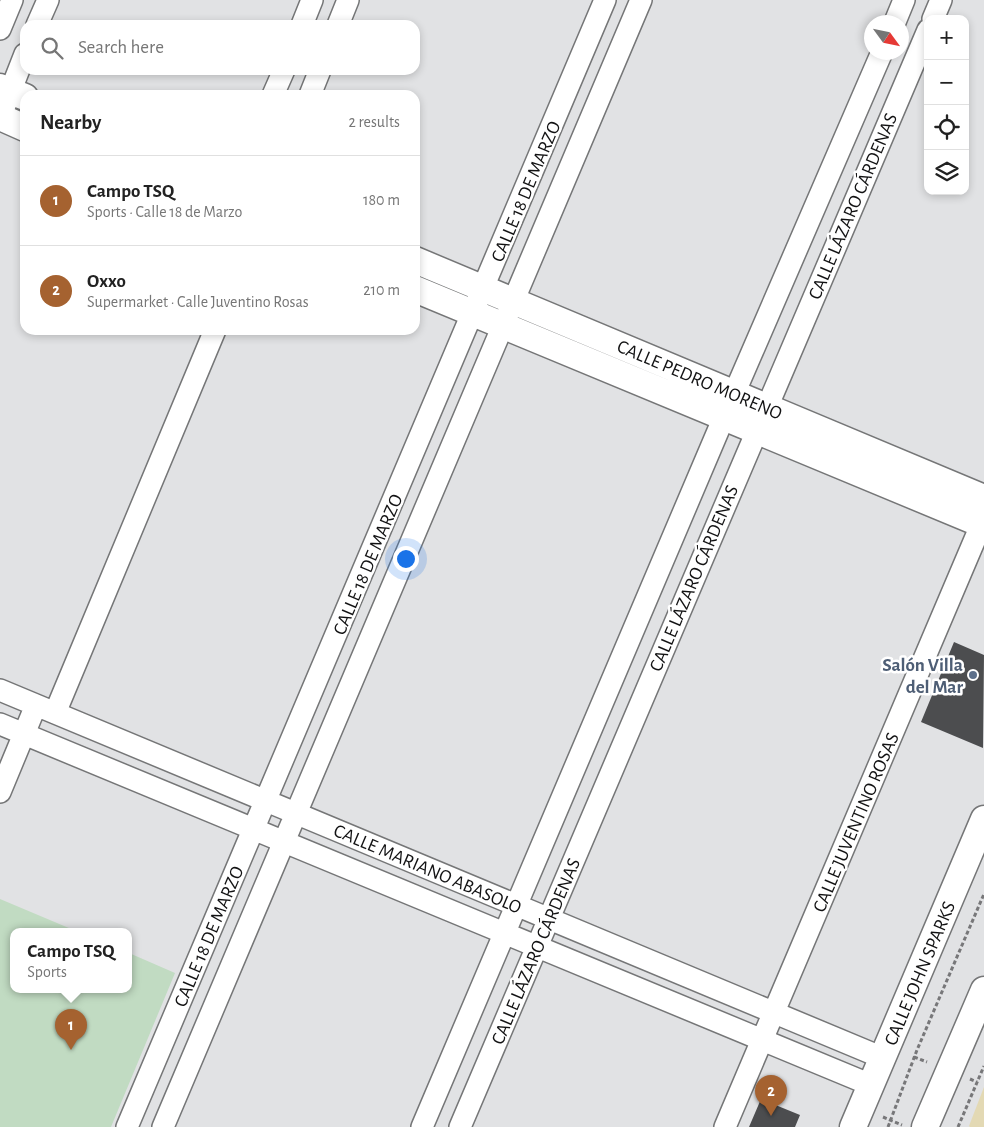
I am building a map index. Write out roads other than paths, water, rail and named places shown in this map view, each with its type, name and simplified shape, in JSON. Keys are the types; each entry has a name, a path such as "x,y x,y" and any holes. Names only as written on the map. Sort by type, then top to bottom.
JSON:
{"main road":[{"path":"0,118 20,126"},
{"name":"CALLE PEDRO MORENO","path":"420,262 984,498"},
{"name":"CALLE PEDRO MORENO","path":"420,291 983,522"},
{"name":"CALLE JOHN SPARKS","path":"853,1127 984,819"},
{"path":"925,1127 984,990"}],"street":[{"path":"0,29 12,0"},
{"path":"39,20 48,0"},
{"path":"304,20 312,0"},
{"path":"340,20 348,0"},
{"name":"CALLE 18 DE MARZO","path":"127,1127 606,0"},
{"name":"CALLE 18 DE MARZO","path":"163,1127 641,0"},
{"path":"898,15 904,0"},
{"path":"935,15 941,0"},
{"name":"CALLE LÁZARO CÁRDENAS","path":"460,1127 924,39"},
{"name":"CALLE LÁZARO CÁRDENAS","path":"422,1127 734,393 879,60"},
{"path":"0,118 20,68"},
{"path":"275,90 282,75"},
{"path":"312,90 318,75"},
{"path":"0,792 24,734 45,709 214,335"},
{"name":"CALLE JUVENTINO ROSAS","path":"726,1127 983,522"},
{"name":"CALLE MARIANO ABASOLO","path":"0,690 774,1013 886,1052"},
{"name":"CALLE MARIANO ABASOLO","path":"0,724 871,1085"}],"place":[{"name":"Salón Villa del Mar","path":"973,675"},
{"name":"Campo TSQ","path":"71,1050"},
{"name":"Oxxo","path":"771,1116"}]}
